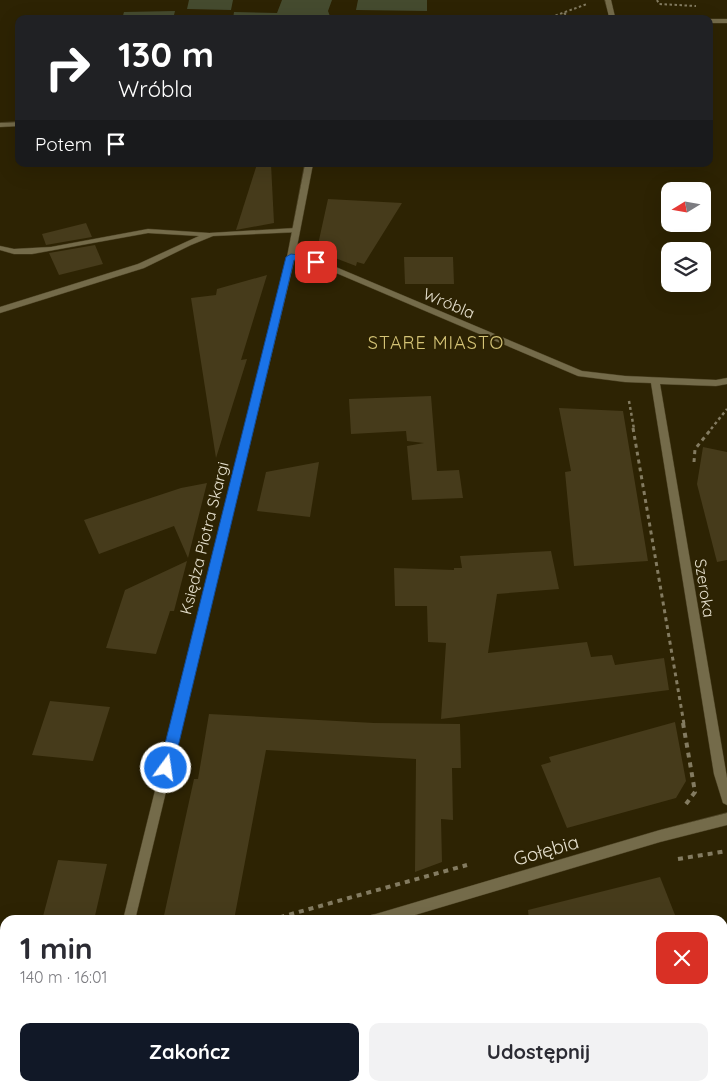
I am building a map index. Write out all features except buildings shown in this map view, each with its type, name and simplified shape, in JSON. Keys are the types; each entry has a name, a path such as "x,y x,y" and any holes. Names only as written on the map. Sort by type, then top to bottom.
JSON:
{"street":[{"path":"608,0 611,15"},
{"path":"713,21 727,21"},
{"path":"0,124 15,124"},
{"name":"Księdza Piotra Skargi","path":"130,915 291,257 307,167"},
{"path":"0,248 16,252 66,247 109,236 148,231 212,234 296,230"},
{"path":"0,310 141,266 188,243 212,234"},
{"name":"Wróbla","path":"291,257 309,259 582,374 716,383 727,381"},
{"name":"Szeroka","path":"656,380 720,774 727,799"},
{"name":"Gołębia","path":"393,915 660,836 727,819"}],"path":[{"path":"657,0 659,4 698,6"},
{"path":"558,15 593,2"},
{"path":"625,378 695,792 684,808"},
{"path":"694,465 695,449 727,409"},
{"path":"288,915 470,865"}],"green space":[{"path":"189,0 233,0 231,10 187,9"},
{"path":"282,0 332,0 328,11 330,15 234,15 234,12 277,13"},
{"path":"358,0 427,0 427,11 356,10"},
{"path":"175,11 174,15 123,15 124,12"}],"district":[{"name":"STARE MIASTO","path":"436,342"}],"route":[{"path":"166,768 291,257 309,259 316,262"}]}
